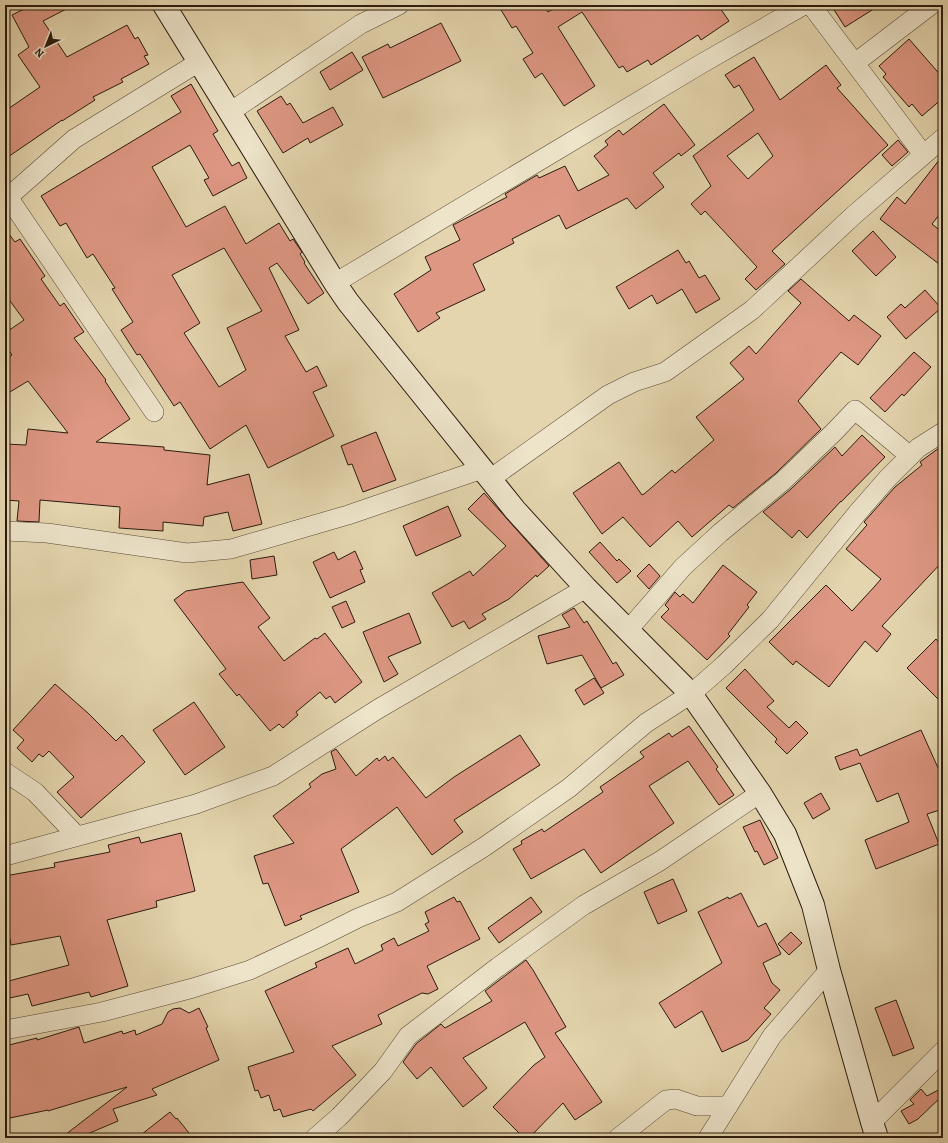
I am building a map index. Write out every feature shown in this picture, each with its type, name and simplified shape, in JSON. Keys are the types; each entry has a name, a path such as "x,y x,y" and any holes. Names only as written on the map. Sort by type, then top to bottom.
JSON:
{"street":[{"path":"164,5 348,302 515,510 586,588 692,694 760,793 785,834 813,905 829,970 874,1130"},
{"path":"230,112 361,24 399,5"},
{"path":"335,283 701,64 804,5"},
{"path":"810,5 923,154"},
{"path":"855,63 931,5"},
{"path":"154,412 7,199 74,139 199,62"},
{"path":"5,531 47,533 187,553 230,549 486,474 608,395 634,382 665,372 752,310 854,215 943,138"},
{"path":"628,630 683,567 720,533 783,481 855,410 910,456"},
{"path":"5,1030 102,1012 193,988 250,970 358,918 397,902 484,847 569,788 646,723 692,694 770,620 859,511 910,456 918,448 943,432"},
{"path":"5,856 196,804 273,776 378,709 586,588"},
{"path":"5,772 35,792 77,836"},
{"path":"315,1138 339,1117 383,1071 408,1036 498,967 584,905 660,861 760,793"},
{"path":"708,1138 772,1036 829,970"},
{"path":"874,1130 943,1051"},
{"path":"618,1138 666,1100 676,1099 697,1106 728,1106"}],"building":[{"path":"32,5 74,5 43,21 67,57 127,25 135,39 138,37 148,55 144,56 149,64 121,79 123,82 93,97 95,100 62,120 5,159 5,111 40,87 18,55 29,47 12,15"},
{"path":"498,5 544,5 548,12 559,5 718,5 729,21 701,40 698,35 651,65 648,60 627,72 623,66 619,68 582,12 558,27 595,86 564,106 542,73 535,78 523,59 533,53 516,26 512,28"},
{"path":"831,5 880,5 845,27"},
{"path":"441,23 461,61 383,98 362,57 388,44 390,48"},
{"path":"909,39 943,78 943,98 922,116 912,104 909,107 883,77 886,74 879,66"},
{"path":"352,52 363,70 330,90 320,72"},
{"path":"754,57 780,100 826,65 841,85 837,88 888,145 772,251 785,264 756,290 745,279 757,267 705,211 701,215 691,204 711,186 693,156 754,110 739,85 734,88 725,75","holes":["758,133 773,156 748,179 727,156"]},
{"path":"191,84 218,131 213,134 232,166 239,162 247,178 213,196 204,180 209,178 190,145 152,167 186,227 225,206 246,244 279,223 290,241 293,239 302,252 300,254 305,262 304,263 324,293 308,304 277,263 269,268 299,330 285,336 306,372 317,366 327,386 313,392 334,436 268,468 246,425 210,449 180,402 174,406 140,354 137,355 121,330 133,322 112,289 115,288 93,254 87,258 66,223 60,226 41,196 181,112 171,96","holes":["224,248 262,311 227,328 246,370 219,387 184,333 200,323 172,275"]},
{"path":"281,96 287,105 290,103 303,123 333,107 343,125 310,143 308,138 283,153 257,111"},
{"path":"664,104 695,145 681,156 679,153 653,173 664,187 636,209 627,198 566,229 559,215 512,239 514,243 473,264 485,290 436,313 440,318 418,332 394,294 431,270 425,257 460,240 453,225 507,197 505,194 537,175 539,178 565,166 578,191 609,175 594,156 608,145 605,141 619,130 623,135"},
{"path":"898,140 908,152 892,166 882,155"},
{"path":"943,155 943,210 932,224 943,233 943,267 880,219 897,197 905,204"},
{"path":"5,229 15,242 20,239 45,276 41,279 60,306 64,303 84,332 74,338 106,380 105,381 130,419 96,442 164,447 164,450 210,455 207,485 249,474 262,524 233,531 228,512 204,517 203,526 163,522 163,531 119,528 120,507 40,500 39,522 17,521 19,501 5,500 5,444 26,445 28,429 68,433 28,381 5,395 5,360 12,355 5,344 5,333 24,320 5,294"},
{"path":"873,231 896,257 876,276 852,251"},
{"path":"678,250 686,263 689,261 699,278 705,275 720,299 696,313 682,289 657,304 652,295 629,309 616,287"},
{"path":"801,279 849,321 854,315 881,336 858,365 841,352 798,401 821,429 776,473 733,508 729,505 692,537 678,521 650,547 623,517 602,534 573,493 619,462 642,495 672,470 675,473 714,440 696,417 744,379 730,363 749,346 756,354 801,303 788,291"},
{"path":"925,290 941,308 906,339 887,317 901,304 905,308"},
{"path":"914,352 931,367 904,396 902,394 885,412 870,398"},
{"path":"376,432 396,480 363,492 352,464 348,465 341,446"},
{"path":"862,435 885,457 807,538 799,530 792,538 763,512 791,489 835,447 842,456"},
{"path":"943,445 943,561 882,626 891,634 877,652 865,641 829,687 796,661 793,665 769,642 826,585 852,611 875,586 881,579 846,549 867,525 864,522 895,487 922,465 920,462"},
{"path":"484,493 549,566 537,577 536,575 509,599 482,614 486,619 469,629 464,621 452,627 432,593 470,571 473,576 506,546 468,509"},
{"path":"448,506 461,536 416,556 403,526"},
{"path":"600,542 617,561 619,559 631,571 617,583 589,552"},
{"path":"355,551 363,569 360,570 365,582 330,598 313,562 334,552 338,560"},
{"path":"274,556 277,575 252,579 250,560"},
{"path":"649,564 660,576 649,589 637,576"},
{"path":"723,565 757,592 747,605 749,607 728,634 730,636 707,660 661,617 669,609 665,605 675,592 680,597 683,594 693,603"},
{"path":"243,582 270,618 258,627 284,661 315,638 317,639 325,633 362,682 335,703 330,696 326,699 320,692 296,712 298,715 283,728 279,724 270,731 239,694 237,696 219,674 226,669 174,600 186,591"},
{"path":"346,601 355,622 342,628 332,607"},
{"path":"574,608 584,623 587,621 613,664 616,662 624,675 601,688 582,655 547,664 538,636 570,627 562,615"},
{"path":"409,613 421,643 388,657 398,674 384,682 363,632"},
{"path":"936,639 943,647 943,704 907,668"},
{"path":"745,669 774,701 767,707 789,728 796,721 808,733 787,754 775,742 777,739 726,688"},
{"path":"594,678 604,693 584,705 575,690"},
{"path":"55,684 89,714 116,741 122,735 145,762 81,818 57,792 74,777 49,751 43,757 39,754 32,762 17,748 24,740 13,730"},
{"path":"194,702 225,747 185,775 153,730"},
{"path":"689,726 718,767 716,769 734,795 719,805 688,761 649,786 674,823 601,873 584,849 531,879 513,849 522,844 521,841 542,829 544,832 603,792 600,787 644,757 640,752 669,733 672,737"},
{"path":"921,730 943,779 943,809 927,814 939,844 876,869 865,840 909,822 898,793 877,802 860,763 840,770 835,757 857,749 860,756"},
{"path":"520,735 540,765 454,820 463,832 432,855 397,807 341,849 359,892 300,916 302,919 285,926 268,883 263,884 254,856 294,843 273,816 311,787 309,784 322,774 336,769 331,752 336,749 356,776 377,758 379,761 385,756 388,761 393,757 426,798 454,777"},
{"path":"821,793 830,809 813,819 804,803"},
{"path":"760,820 778,858 764,865 757,851 755,852 743,827"},
{"path":"181,833 195,891 156,901 157,907 107,920 128,986 91,997 89,992 32,1006 28,994 5,999 5,982 69,965 60,936 11,945 5,912 5,876 55,867 54,863 110,852 108,845 139,837 141,843"},
{"path":"673,879 687,911 658,924 644,892"},
{"path":"741,893 758,927 766,923 781,954 763,963 772,983 780,990 764,1008 771,1014 748,1040 722,1052 702,1011 675,1028 659,1003 722,963 698,912 728,897 729,899"},
{"path":"454,897 457,902 460,901 480,939 427,966 438,989 428,994 422,993 378,1015 382,1024 332,1046 356,1075 313,1111 311,1109 283,1117 280,1109 274,1111 269,1095 261,1098 258,1090 255,1091 248,1067 294,1052 265,991 317,967 315,963 348,948 355,964 383,950 381,945 394,938 398,946 429,931 425,924 429,922 425,912"},
{"path":"531,897 542,912 499,943 488,928"},
{"path":"791,932 802,943 789,955 778,944"},
{"path":"526,960 566,1027 555,1033 602,1102 575,1120 563,1103 529,1138 524,1138 493,1107 534,1065 545,1057 525,1022 463,1058 487,1088 463,1107 431,1067 417,1079 403,1062 416,1044 441,1024 445,1028 492,1001 485,991"},
{"path":"896,1000 914,1048 893,1056 875,1008"},
{"path":"180,1008 189,1013 199,1008 208,1027 206,1028 219,1060 152,1089 157,1095 113,1109 118,1121 78,1138 61,1138 127,1087 48,1111 10,1118 5,1094 5,1085 9,1084 5,1069 5,1046 37,1038 37,1040 79,1027 84,1043 122,1031 123,1034 135,1030 136,1035 162,1024 168,1012 173,1009"},
{"path":"942,1088 943,1095 918,1119 909,1124 901,1111 914,1104 910,1100 921,1089 927,1096"},
{"path":"170,1112 176,1119 177,1118 193,1138 137,1138"}]}
